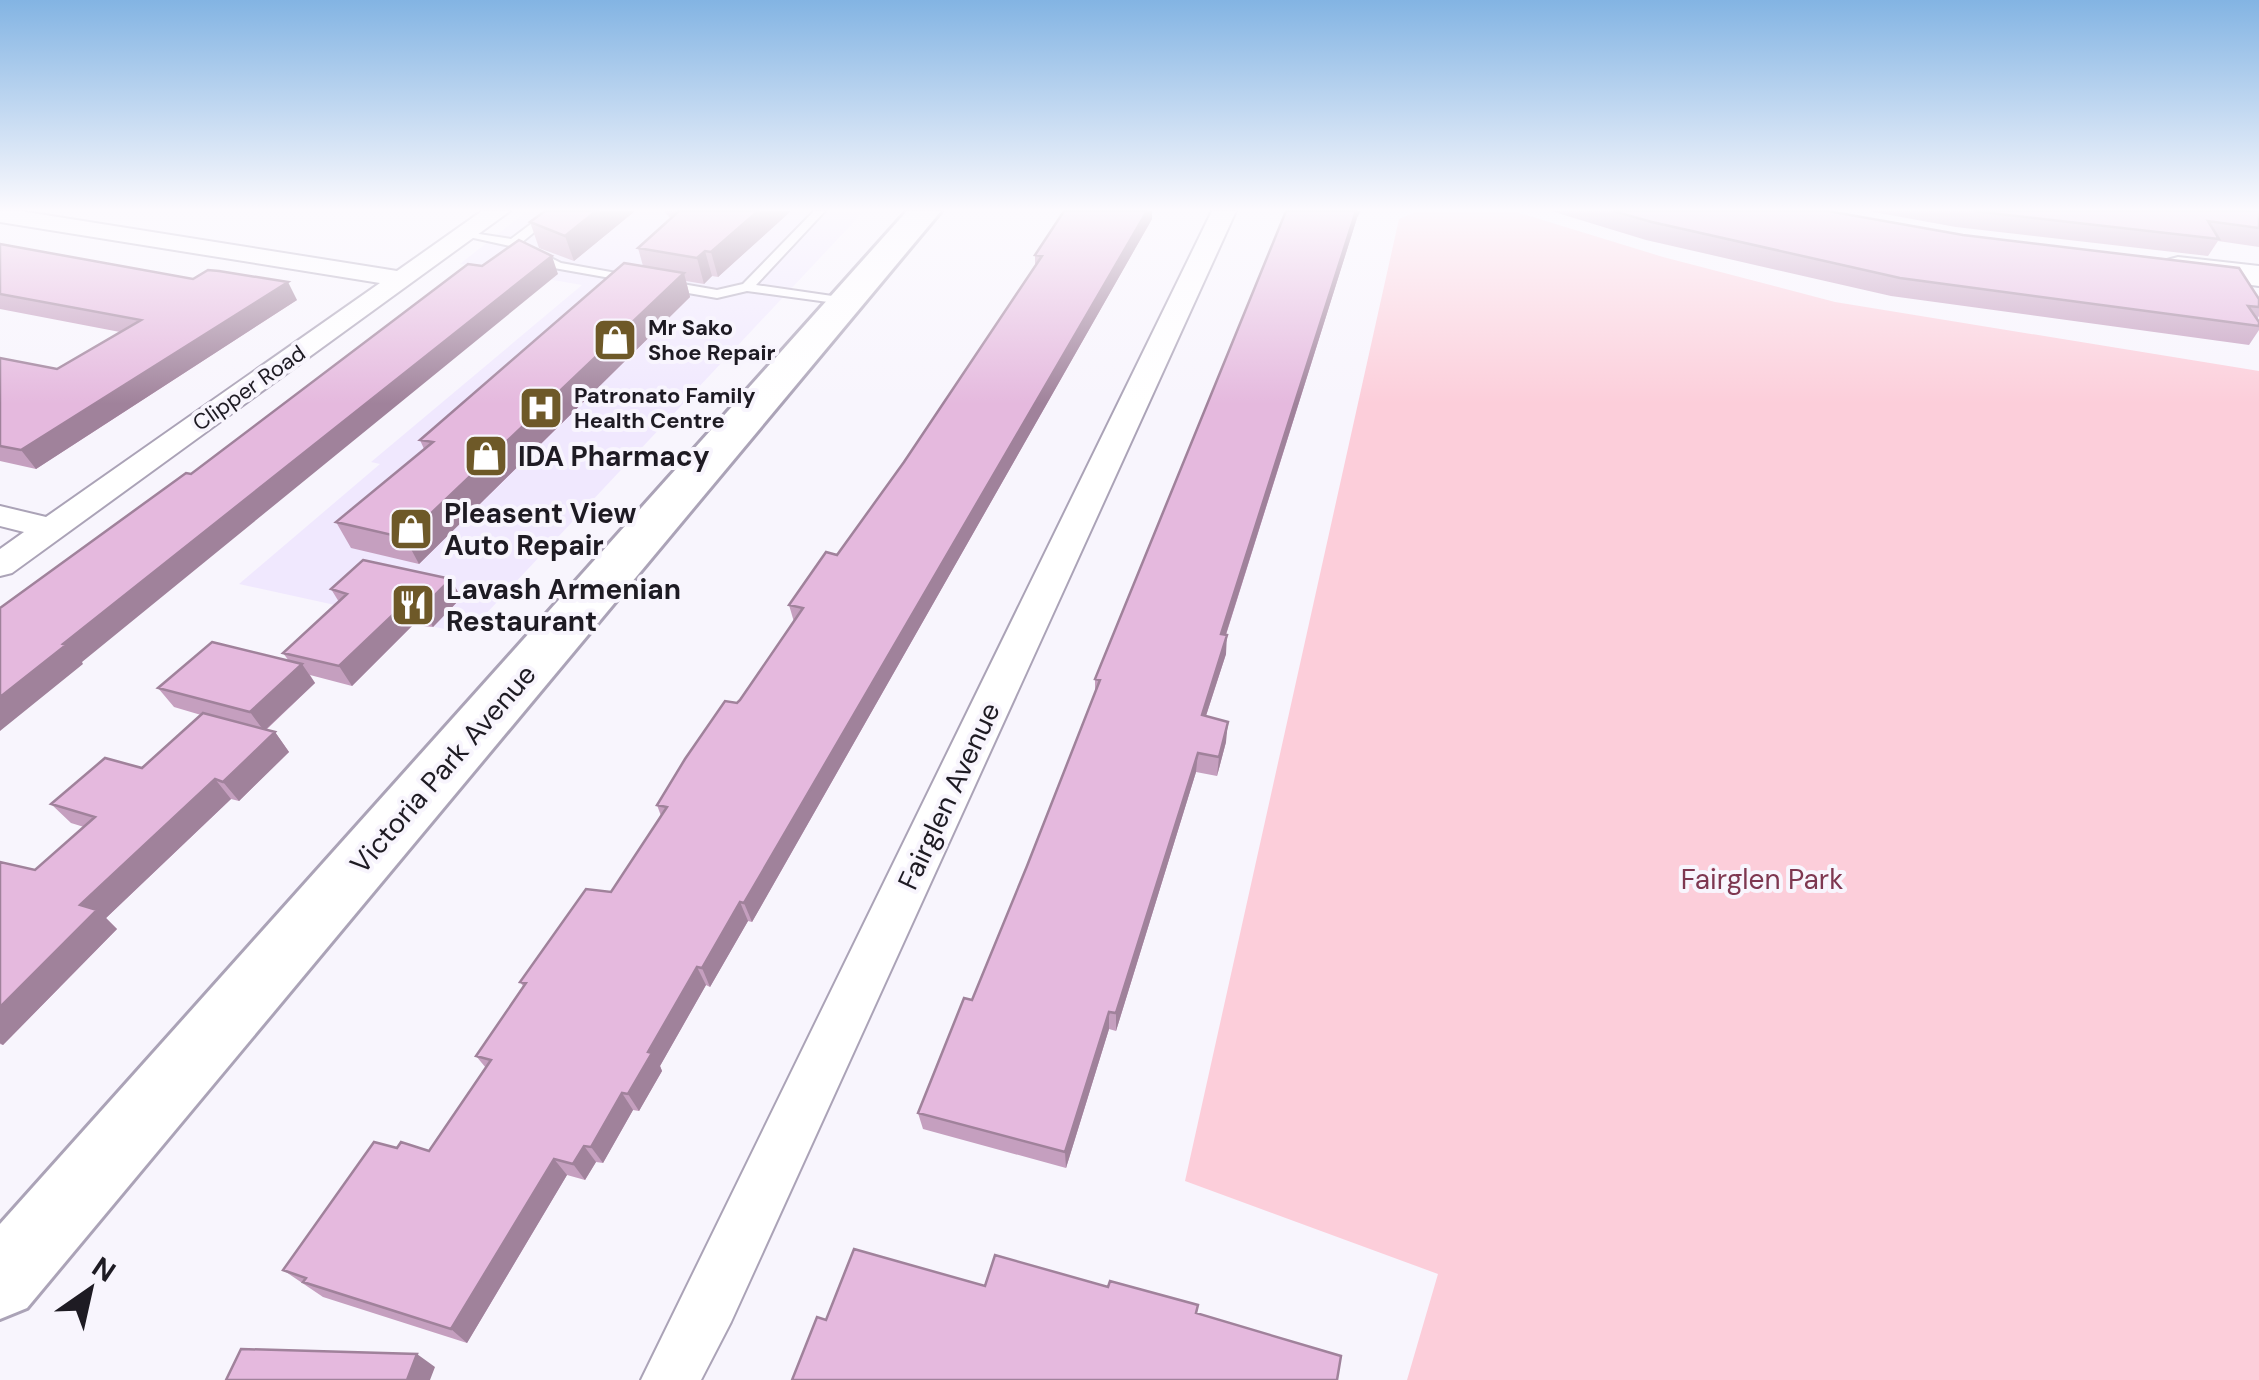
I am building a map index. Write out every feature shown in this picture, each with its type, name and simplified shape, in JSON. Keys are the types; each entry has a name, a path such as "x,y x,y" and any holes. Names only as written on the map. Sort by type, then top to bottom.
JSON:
{"main road":[{"name":"Victoria Park Avenue","path":"0,1281 24,1219 869,275"}],"street":[{"path":"374,275 402,280"},
{"name":"Clipper Road","path":"0,565 408,275"},
{"name":"Fairglen Avenue","path":"670,1380 728,1267 1194,275"},
{"path":"0,516 50,528"}],"lane":[{"path":"611,275 717,294 747,286 846,302"},
{"path":"747,286 757,275"}],"shaded area":[{"path":"526,275 804,275 467,634 239,584 380,464 371,462 582,285"}],"green space":[{"name":"Fairglen Park","path":"1386,275 1733,275 1835,302 2259,371 2259,1380 1407,1380 1438,1274 1185,1181"}],"building":[{"path":"0,275 173,275 193,279 199,275 244,275 288,282 21,450 0,446 0,358 57,369 141,320 0,294"},
{"path":"453,275 528,275 0,697 0,608 186,473 191,474"},
{"path":"610,275 681,275 405,538 336,522 433,442 420,440"},
{"path":"1029,275 1109,275 744,903 740,902 702,968 697,967 628,1094 622,1093 591,1147 584,1146 573,1164 554,1159 451,1329 303,1282 306,1278 283,1270 374,1142 397,1148 401,1142 429,1151 491,1060 476,1056 526,983 520,982 586,889 611,892 667,807 657,805 685,759 725,701 740,700 803,608 789,605 826,552 837,555"},
{"path":"1260,275 1335,275 1221,634 1227,635 1202,715 1228,722 1219,757 1198,753 1116,1013 1109,1012 1065,1152 918,1113 964,998 972,1000 1027,866 1100,680 1095,679"},
{"path":"1888,275 2244,275 2259,299 2259,307 2248,306 2259,326"},
{"path":"363,560 451,579 422,608 402,606 339,666 283,653 347,594 331,589"},
{"path":"212,642 302,664 250,712 158,688"},
{"path":"203,713 275,732 223,782 215,779 80,905 97,910 0,1007 0,862 35,870 95,817 51,804 105,758 142,768"},
{"path":"854,1249 985,1286 995,1255 1108,1287 1110,1281 1198,1305 1196,1313 1341,1356 1337,1380 792,1380 817,1317 826,1320"},
{"path":"241,1349 417,1354 407,1380 226,1380"}],"place":[{"name":"Mr Sako Shoe Repair","path":"615,340"},
{"name":"Patronato Family Health Centre","path":"541,408"},
{"name":"IDA Pharmacy","path":"486,456"},
{"name":"Pleasent View Auto Repair","path":"411,529"},
{"name":"Lavash Armenian Restaurant","path":"413,605"}]}
